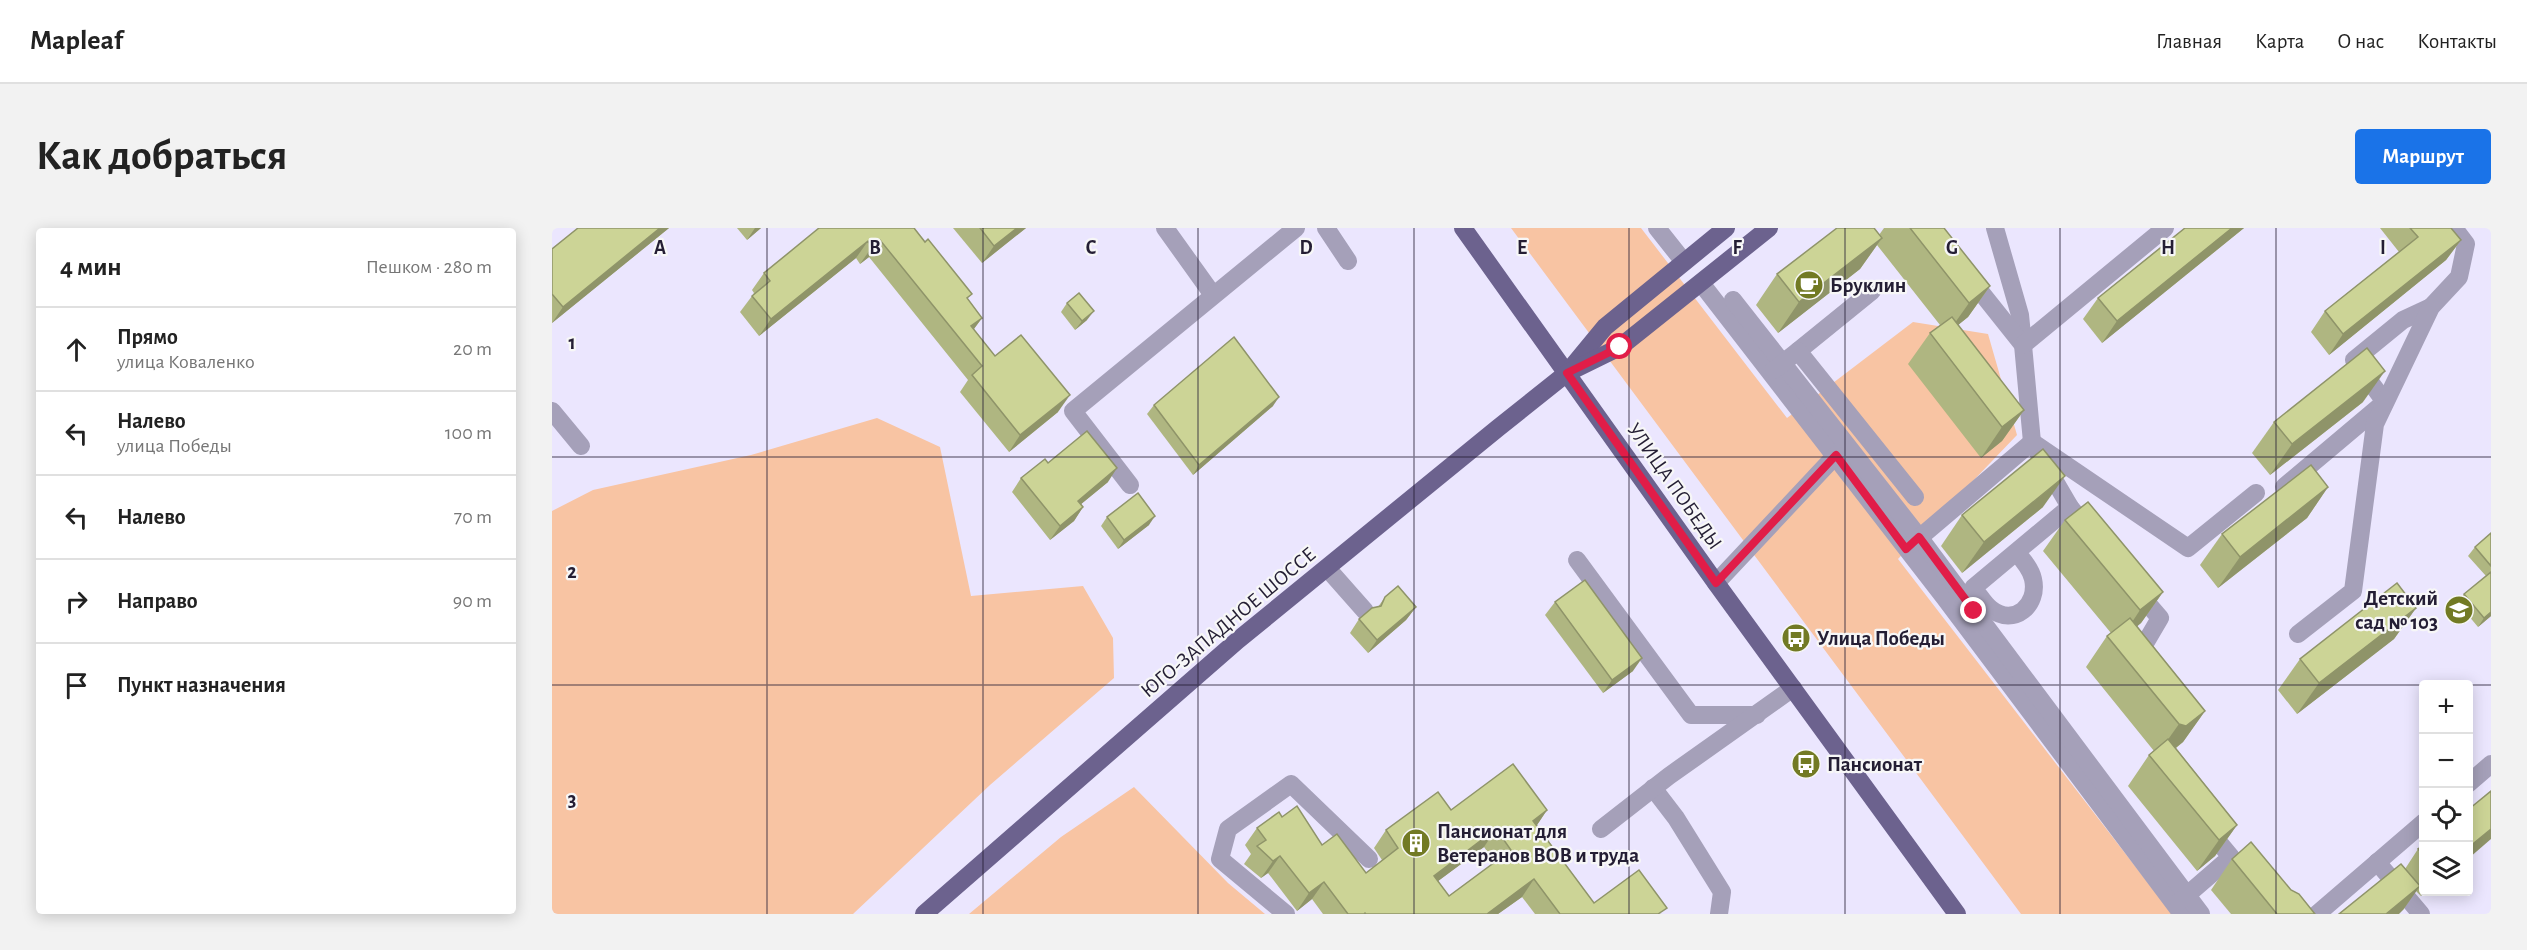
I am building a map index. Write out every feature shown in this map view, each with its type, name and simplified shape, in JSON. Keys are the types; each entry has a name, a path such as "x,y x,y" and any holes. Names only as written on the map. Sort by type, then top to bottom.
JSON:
{"main road":[{"name":"УЛИЦА ПОБЕДЫ","path":"1464,228 1716,583 1957,914"},
{"path":"1567,373 1605,327 1726,228"},
{"path":"1567,373 1620,347 1769,228"},
{"path":"1684,262 1701,284"},
{"name":"ЮГО-ЗАПАДНОЕ ШОССЕ","path":"924,914 1238,640 1567,373"}],"street":[{"path":"1165,228 1213,295"},
{"path":"1130,485 1073,411 1296,228"},
{"path":"1326,228 1348,261"},
{"path":"1657,228 1684,262"},
{"path":"1995,228 2020,315 2032,442 2070,507 2100,544"},
{"path":"2023,345 2164,228"},
{"path":"2298,634 2353,591 2375,424 2431,307 2459,277 2466,244 2454,228"},
{"path":"1958,264 2023,345"},
{"path":"1701,284 1776,368 1913,543 2181,905 2201,914"},
{"path":"1776,368 1872,291"},
{"path":"1732,300 1836,455 1913,543"},
{"path":"2385,402 2354,360 2403,320 2431,307"},
{"path":"1798,351 1915,497"},
{"path":"2284,488 2385,402"},
{"path":"552,411 581,446"},
{"path":"2032,442 2188,548 2256,493"},
{"path":"1913,543 2032,442"},
{"path":"1716,583 1836,455"},
{"path":"2016,552 2070,507"},
{"path":"1577,560 1691,715 1757,715"},
{"path":"1327,568 1365,611"},
{"path":"2122,572 2160,618 2140,652 2160,678"},
{"path":"1601,829 1653,788 1792,688"},
{"path":"2473,780 2491,764"},
{"path":"1286,914 1220,859 1228,829 1291,784 1369,859"},
{"path":"1653,788 1676,818 1722,892 1719,914"},
{"path":"2194,812 2244,874"},
{"path":"2317,914 2419,826"},
{"path":"2181,905 2230,858"},
{"path":"2377,862 2421,914"}],"shaded area":[{"path":"1511,228 1641,228 1787,418 1913,322 1988,334 2017,435 1898,559 2172,914 2021,914"},
{"path":"877,418 940,447 971,596 1083,586 1113,638 1114,678 990,785 853,914 552,914 552,511 593,490 751,455"},
{"path":"1134,787 1228,883 1265,914 969,914 1061,837"}],"building":[{"path":"578,228 660,228 563,307 552,294 552,249"},
{"path":"819,228 914,228 925,242 928,239 972,294 967,298 982,318 971,326 995,356 1021,335 1070,395 1020,435 972,375 982,366 880,240 872,247 868,241 771,319 752,296 770,281 764,273"},
{"path":"980,228 1017,228 994,246"},
{"path":"1837,228 1874,228 1882,238 1799,302 1777,274"},
{"path":"1910,228 1944,228 1990,286 1969,303"},
{"path":"2185,228 2232,228 2117,321 2098,298"},
{"path":"2410,228 2451,228 2461,240 2343,334 2325,311 2418,237"},
{"path":"1079,293 1094,311 1082,321 1067,303"},
{"path":"1952,317 2024,410 2002,427 1930,333"},
{"path":"1234,337 1279,397 1199,465 1154,405"},
{"path":"2367,348 2385,371 2292,444 2274,422"},
{"path":"1087,431 1117,468 1078,501 1083,507 1060,526 1021,478 1045,459 1048,463"},
{"path":"2043,449 2065,476 1984,542 1962,515"},
{"path":"2311,465 2328,487 2240,557 2222,534"},
{"path":"1138,493 1155,516 1124,540 1107,517"},
{"path":"2088,502 2163,592 2140,610 2065,520"},
{"path":"2491,533 2491,566 2475,547"},
{"path":"2491,572 2491,612 2484,618 2464,594"},
{"path":"1585,580 1642,658 1612,680 1555,602"},
{"path":"2397,583 2416,608 2319,683 2300,659"},
{"path":"1398,586 1416,607 1377,640 1359,619 1372,608 1381,606 1385,597"},
{"path":"2130,618 2205,711 2186,726 2179,724 2107,636"},
{"path":"2168,739 2237,825 2219,840 2149,755"},
{"path":"1513,764 1547,810 1533,821 1594,903 1639,870 1667,908 1658,914 1560,914 1534,879 1487,914 1348,914 1324,882 1309,893 1280,856 1273,861 1257,846 1266,840 1257,828 1279,812 1282,817 1297,806 1322,845 1337,834 1366,873 1398,848 1386,830 1438,792 1451,810","holes":["1496,829 1511,850 1449,896 1434,876"]},
{"path":"2491,791 2491,829 2473,844 2473,842 2473,806"},
{"path":"2251,842 2291,890 2299,894 2315,914 2277,914 2232,859"},
{"path":"2401,864 2419,885 2386,914 2339,914"}],"place":[{"name":"Бруклин","path":"1809,285"},
{"name":"Детский сад № 103","path":"2459,610"},
{"name":"Улица Победы","path":"1796,638"},
{"name":"Пансионат","path":"1806,764"},
{"name":"Пансионат для Ветеранов ВОВ и труда","path":"1416,843"}],"route":[{"path":"1620,347 1567,373 1716,583 1836,455 1906,549 1919,537 1974,611"}]}
